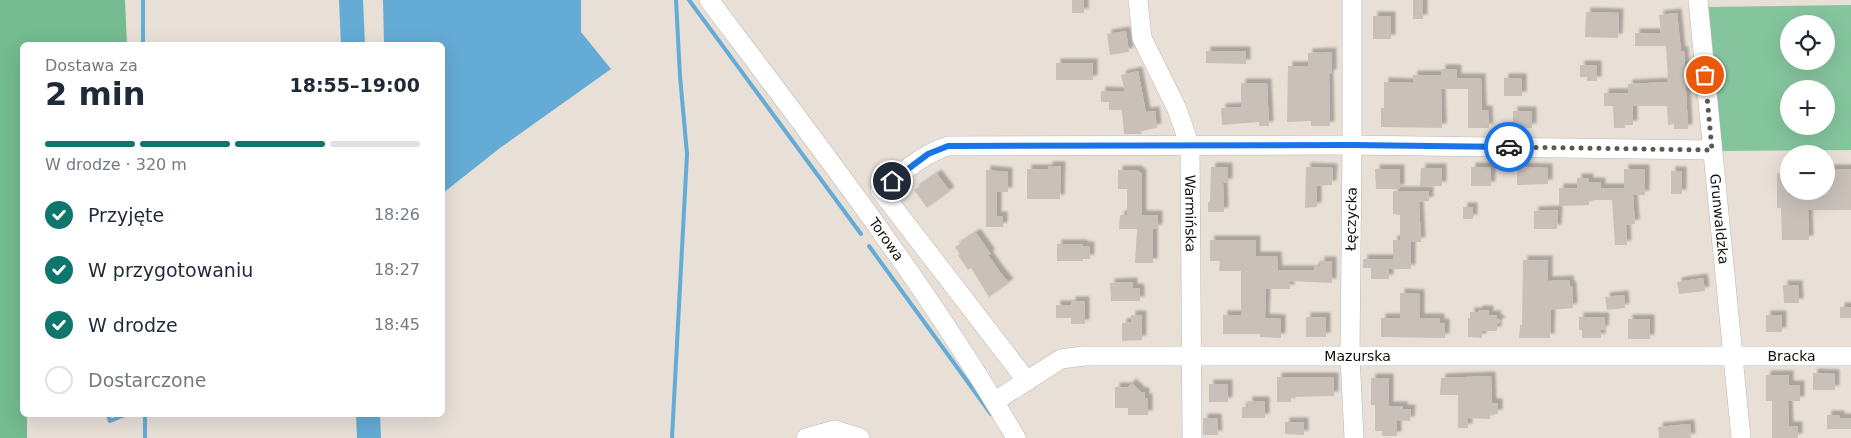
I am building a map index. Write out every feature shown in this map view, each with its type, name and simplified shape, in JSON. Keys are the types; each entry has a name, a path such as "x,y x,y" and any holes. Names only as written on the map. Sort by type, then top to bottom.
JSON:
{"street":[{"name":"Torowa","path":"709,0 879,229 941,317 995,401 1016,438"},
{"name":"Warmińska","path":"1138,0 1142,38 1177,109 1190,146 1192,438"},
{"name":"Łęczycka","path":"1352,0 1350,357 1354,438"},
{"name":"Grunwaldzka","path":"1698,0 1741,438"},
{"path":"1027,381 880,190 923,157 938,149 948,146 1352,145 1712,150"},
{"name":"Mazurska","path":"995,401 1061,359 1084,356 1733,356"},
{"name":"Bracka","path":"1733,356 1851,356"},
{"path":"806,438 835,430 860,438"}],"green space":[{"path":"0,0 125,0 127,42 20,42 20,417 27,417 27,438 0,438"},
{"path":"1851,5 1851,150 1835,150 1835,145 1780,145 1780,151 1720,151 1706,7"}],"water":[{"path":"383,0 581,0 581,32 611,69 500,148 445,191 445,42 384,42"}],"building":[{"path":"1072,0 1084,0 1084,13 1072,13"},
{"path":"1413,0 1423,0 1423,19 1413,19"},
{"path":"1586,12 1619,13 1618,38 1585,37"},
{"path":"1677,13 1681,51 1684,51 1688,129 1674,129 1674,124 1668,125 1667,106 1633,106 1633,125 1625,125 1625,128 1614,128 1613,106 1604,106 1604,93 1628,93 1628,84 1668,82 1666,46 1635,46 1635,33 1661,33 1659,15"},
{"path":"1373,16 1391,16 1391,39 1373,39"},
{"path":"1126,31 1129,52 1110,55 1107,34"},
{"path":"1206,51 1246,51 1246,64 1206,63"},
{"path":"1332,52 1332,74 1329,74 1330,126 1311,126 1311,121 1287,122 1288,66 1308,66 1308,53"},
{"path":"1056,63 1093,63 1093,80 1056,80"},
{"path":"1580,65 1597,65 1597,81 1587,81 1587,77 1580,77"},
{"path":"1441,69 1457,69 1457,78 1481,78 1482,110 1488,110 1489,128 1468,128 1468,89 1441,89 1442,128 1381,127 1381,108 1384,108 1384,82 1413,83 1413,75 1441,75"},
{"path":"1138,71 1146,112 1155,111 1157,128 1141,131 1142,134 1124,134 1122,110 1109,110 1109,102 1101,102 1101,91 1125,92 1121,75"},
{"path":"1504,78 1522,78 1522,96 1504,96"},
{"path":"1241,83 1267,83 1269,126 1259,126 1259,122 1222,125 1221,108 1241,107"},
{"path":"1513,111 1532,111 1532,128 1513,128"},
{"path":"1048,166 1061,166 1060,199 1027,199 1027,169 1048,169"},
{"path":"1211,167 1228,167 1228,183 1223,183 1224,212 1208,212"},
{"path":"1306,167 1333,168 1332,185 1317,186 1317,207 1305,208"},
{"path":"1471,167 1491,167 1491,186 1471,186"},
{"path":"1517,167 1548,168 1548,184 1517,185"},
{"path":"1421,168 1442,168 1442,186 1420,186"},
{"path":"1375,169 1400,169 1400,189 1376,189"},
{"path":"1624,169 1645,169 1645,195 1633,195 1635,224 1626,225 1627,245 1615,245 1612,200 1589,200 1589,205 1559,206 1559,188 1577,188 1577,178 1589,178 1589,182 1601,182 1601,188 1624,188"},
{"path":"1835,169 1851,169 1851,210 1808,210 1809,240 1782,240 1781,208 1777,208 1777,173 1780,173 1780,200 1835,200"},
{"path":"986,170 1008,172 1008,192 997,192 997,216 1003,216 1003,227 986,227"},
{"path":"1118,170 1137,170 1142,174 1142,215 1158,215 1158,229 1153,229 1153,263 1135,263 1137,229 1119,229 1120,215 1127,215 1127,189 1118,189"},
{"path":"1671,171 1682,171 1682,194 1671,194"},
{"path":"937,174 950,191 927,208 914,190"},
{"path":"1393,191 1429,191 1429,201 1419,202 1421,242 1411,242 1411,269 1389,269 1389,279 1371,279 1371,268 1363,268 1363,259 1393,259 1393,240 1400,240 1400,215 1393,214"},
{"path":"1463,207 1473,207 1473,219 1463,219"},
{"path":"1558,210 1557,229 1534,229 1534,211"},
{"path":"976,233 991,254 988,255 1009,283 989,297 971,268 968,270 955,247"},
{"path":"1210,240 1256,240 1256,256 1277,256 1278,270 1314,270 1315,266 1320,266 1320,261 1332,261 1332,283 1290,281 1290,289 1266,289 1265,318 1281,319 1281,338 1260,337 1260,334 1223,334 1223,315 1241,315 1241,271 1219,271 1220,261 1210,261"},
{"path":"1057,244 1083,244 1083,246 1090,246 1090,259 1083,259 1083,261 1057,261"},
{"path":"1523,260 1548,260 1548,281 1569,280 1570,286 1572,286 1573,308 1551,310 1550,338 1519,338 1520,325 1522,325"},
{"path":"1703,278 1705,291 1679,294 1677,282"},
{"path":"1133,282 1133,288 1139,288 1140,301 1111,301 1110,283"},
{"path":"1783,285 1798,285 1799,303 1784,303"},
{"path":"1400,293 1420,294 1420,318 1440,318 1440,323 1445,323 1445,338 1381,337 1381,318 1400,318"},
{"path":"1624,295 1625,308 1607,310 1605,297"},
{"path":"1071,301 1085,301 1085,324 1071,324 1071,318 1056,318 1056,305 1071,305"},
{"path":"1840,307 1851,307 1851,318 1840,318"},
{"path":"1478,310 1489,310 1489,315 1497,315 1496,318 1501,321 1497,324 1497,331 1482,331 1482,338 1468,337 1468,318 1470,318 1470,312 1478,312"},
{"path":"1131,315 1142,315 1142,340 1122,341 1122,323 1131,322"},
{"path":"1766,315 1782,315 1782,332 1766,332"},
{"path":"1306,317 1326,317 1326,337 1306,337"},
{"path":"1579,317 1605,317 1601,338 1582,338 1582,330 1579,330"},
{"path":"1628,319 1650,319 1650,339 1628,339"},
{"path":"1813,373 1835,374 1835,390 1813,390"},
{"path":"1766,375 1789,375 1789,385 1800,385 1800,401 1788,401 1789,426 1798,426 1798,438 1772,438 1772,401 1766,401"},
{"path":"1491,376 1492,403 1498,403 1498,414 1490,414 1490,419 1468,418 1468,428 1458,428 1458,395 1440,395 1441,378"},
{"path":"1277,377 1334,377 1334,396 1291,397 1291,402 1277,402"},
{"path":"1371,378 1389,378 1389,406 1403,406 1403,409 1411,409 1410,421 1397,420 1397,436 1382,436 1382,431 1375,431 1375,405 1371,405"},
{"path":"1132,383 1141,392 1145,392 1145,398 1148,398 1148,415 1128,415 1128,408 1115,408 1115,387 1128,387"},
{"path":"1209,384 1228,384 1228,402 1209,402"},
{"path":"1248,401 1265,401 1265,418 1242,418 1242,407 1248,407"},
{"path":"1827,415 1840,415 1840,418 1851,418 1851,429 1827,429"},
{"path":"1203,418 1217,418 1218,435 1203,435"},
{"path":"1285,422 1304,422 1304,435 1285,434"},
{"path":"1690,424 1691,438 1659,438 1658,427"}],"waterway":[{"path":"143,0 143,42"},
{"path":"351,0 353,42"},
{"path":"672,438 687,154 676,0"},
{"path":"689,0 861,234"},
{"path":"869,246 991,414"},
{"path":"109,417 110,421 120,417"},
{"path":"145,417 145,438"},
{"path":"368,417 369,438"}],"way so far":[{"path":"1509,147 1712,150 1705,75"}],"route":[{"path":"892,181 928,154 948,146 1352,145 1509,147"}]}
